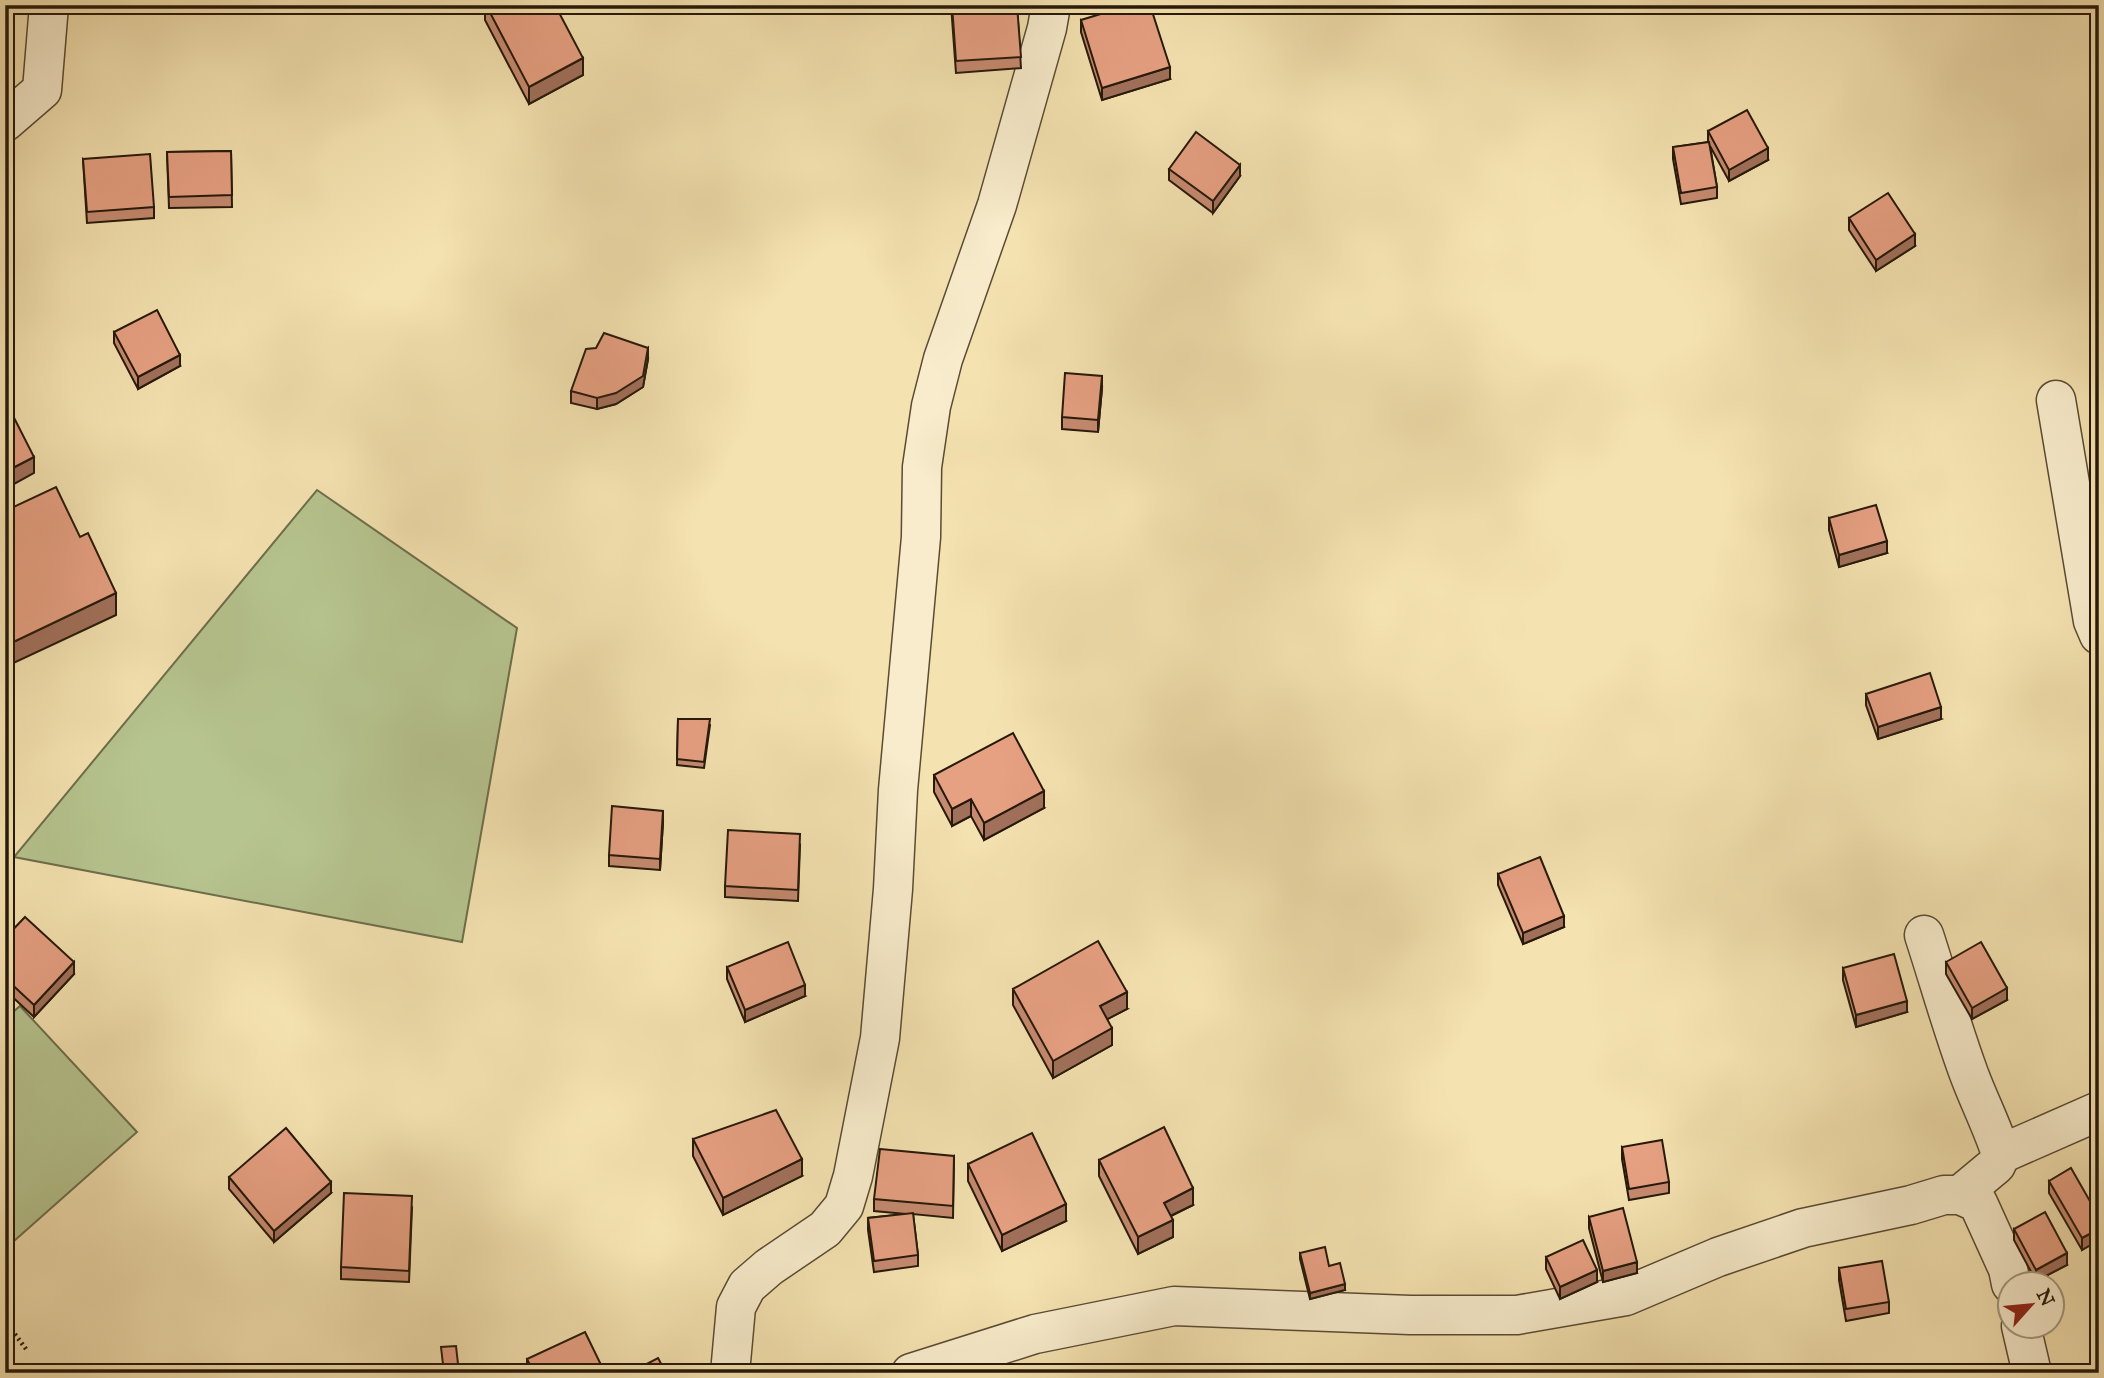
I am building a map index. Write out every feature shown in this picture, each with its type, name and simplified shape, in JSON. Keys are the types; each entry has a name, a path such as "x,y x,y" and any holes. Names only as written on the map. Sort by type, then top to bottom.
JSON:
{"street":[{"path":"5,122 41,90 49,5"},
{"path":"730,1373 736,1307 747,1286 769,1267 825,1229 844,1206 853,1176 880,1038 893,889 898,790 921,537 922,467 929,418 943,359 997,205 1052,5"},
{"path":"2056,400 2093,621 2099,635"},
{"path":"1924,935 1968,1070 1996,1139 1996,1165 1960,1195"},
{"path":"1996,1139 2099,1111"},
{"path":"911,1373 1035,1334 1174,1306 1410,1315 1517,1315 1626,1296 1718,1257 1803,1228 1911,1205 1944,1195 1960,1195 1978,1203 2008,1270"},
{"path":"2024,1340 2032,1373"}],"path":[{"path":"5,1321 26,1349"}],"green space":[{"path":"317,490 517,628 462,942 14,857"},
{"path":"20,1006 137,1132 5,1249 5,1019"}],"building":[{"path":"486,5 555,5 583,58 529,87"},
{"path":"952,5 1017,5 1021,57 956,61"},
{"path":"1130,5 1150,5 1170,67 1102,88 1081,20"},
{"path":"1747,110 1768,148 1729,170 1708,131"},
{"path":"1196,132 1240,165 1213,201 1169,169"},
{"path":"1709,142 1717,187 1681,193 1673,147"},
{"path":"231,151 232,195 169,197 167,152"},
{"path":"150,154 154,207 87,212 83,159"},
{"path":"1888,193 1915,234 1876,260 1849,218"},
{"path":"157,310 180,355 138,377 114,332"},
{"path":"604,333 648,348 643,376 616,393 597,398 571,391 586,349 596,348"},
{"path":"1065,373 1102,376 1098,420 1062,417"},
{"path":"5,400 34,457 5,472"},
{"path":"56,487 80,537 88,533 116,593 5,646 5,511"},
{"path":"1876,505 1887,541 1839,555 1829,518"},
{"path":"1930,673 1941,707 1878,727 1866,694"},
{"path":"678,719 710,719 704,762 677,759"},
{"path":"1013,733 1044,791 984,823 971,799 952,809 934,775"},
{"path":"612,806 663,811 660,859 609,855"},
{"path":"728,830 800,834 798,890 725,886"},
{"path":"1540,857 1564,916 1523,933 1498,874"},
{"path":"25,917 74,962 34,1005 5,978 5,938"},
{"path":"1098,941 1127,992 1100,1006 1112,1028 1053,1061 1013,989"},
{"path":"788,942 805,985 745,1010 727,967"},
{"path":"1981,942 2007,988 1972,1008 1946,962"},
{"path":"1894,954 1907,1001 1856,1015 1843,968"},
{"path":"776,1110 802,1159 723,1198 693,1139"},
{"path":"1164,1127 1193,1188 1164,1203 1173,1220 1138,1237 1099,1160"},
{"path":"286,1128 331,1182 274,1231 229,1177"},
{"path":"1032,1133 1066,1204 1002,1235 968,1164"},
{"path":"1662,1140 1669,1182 1629,1189 1622,1147"},
{"path":"880,1149 954,1156 953,1206 874,1199"},
{"path":"2071,1168 2099,1217 2099,1229 2082,1238 2049,1181"},
{"path":"344,1193 412,1196 409,1271 341,1267"},
{"path":"1623,1208 1637,1262 1603,1271 1589,1217"},
{"path":"2045,1212 2067,1253 2036,1270 2014,1229"},
{"path":"913,1213 918,1255 874,1261 868,1218"},
{"path":"1583,1240 1597,1270 1560,1287 1546,1257"},
{"path":"1325,1247 1329,1266 1340,1263 1345,1284 1310,1293 1300,1253"},
{"path":"1882,1261 1889,1302 1846,1309 1839,1268"},
{"path":"585,1332 605,1373 534,1373 527,1359"},
{"path":"456,1346 459,1373 444,1373 441,1347"},
{"path":"658,1358 666,1373 642,1373 639,1368"},
{"path":"961,1365 974,1373 957,1373"}]}
